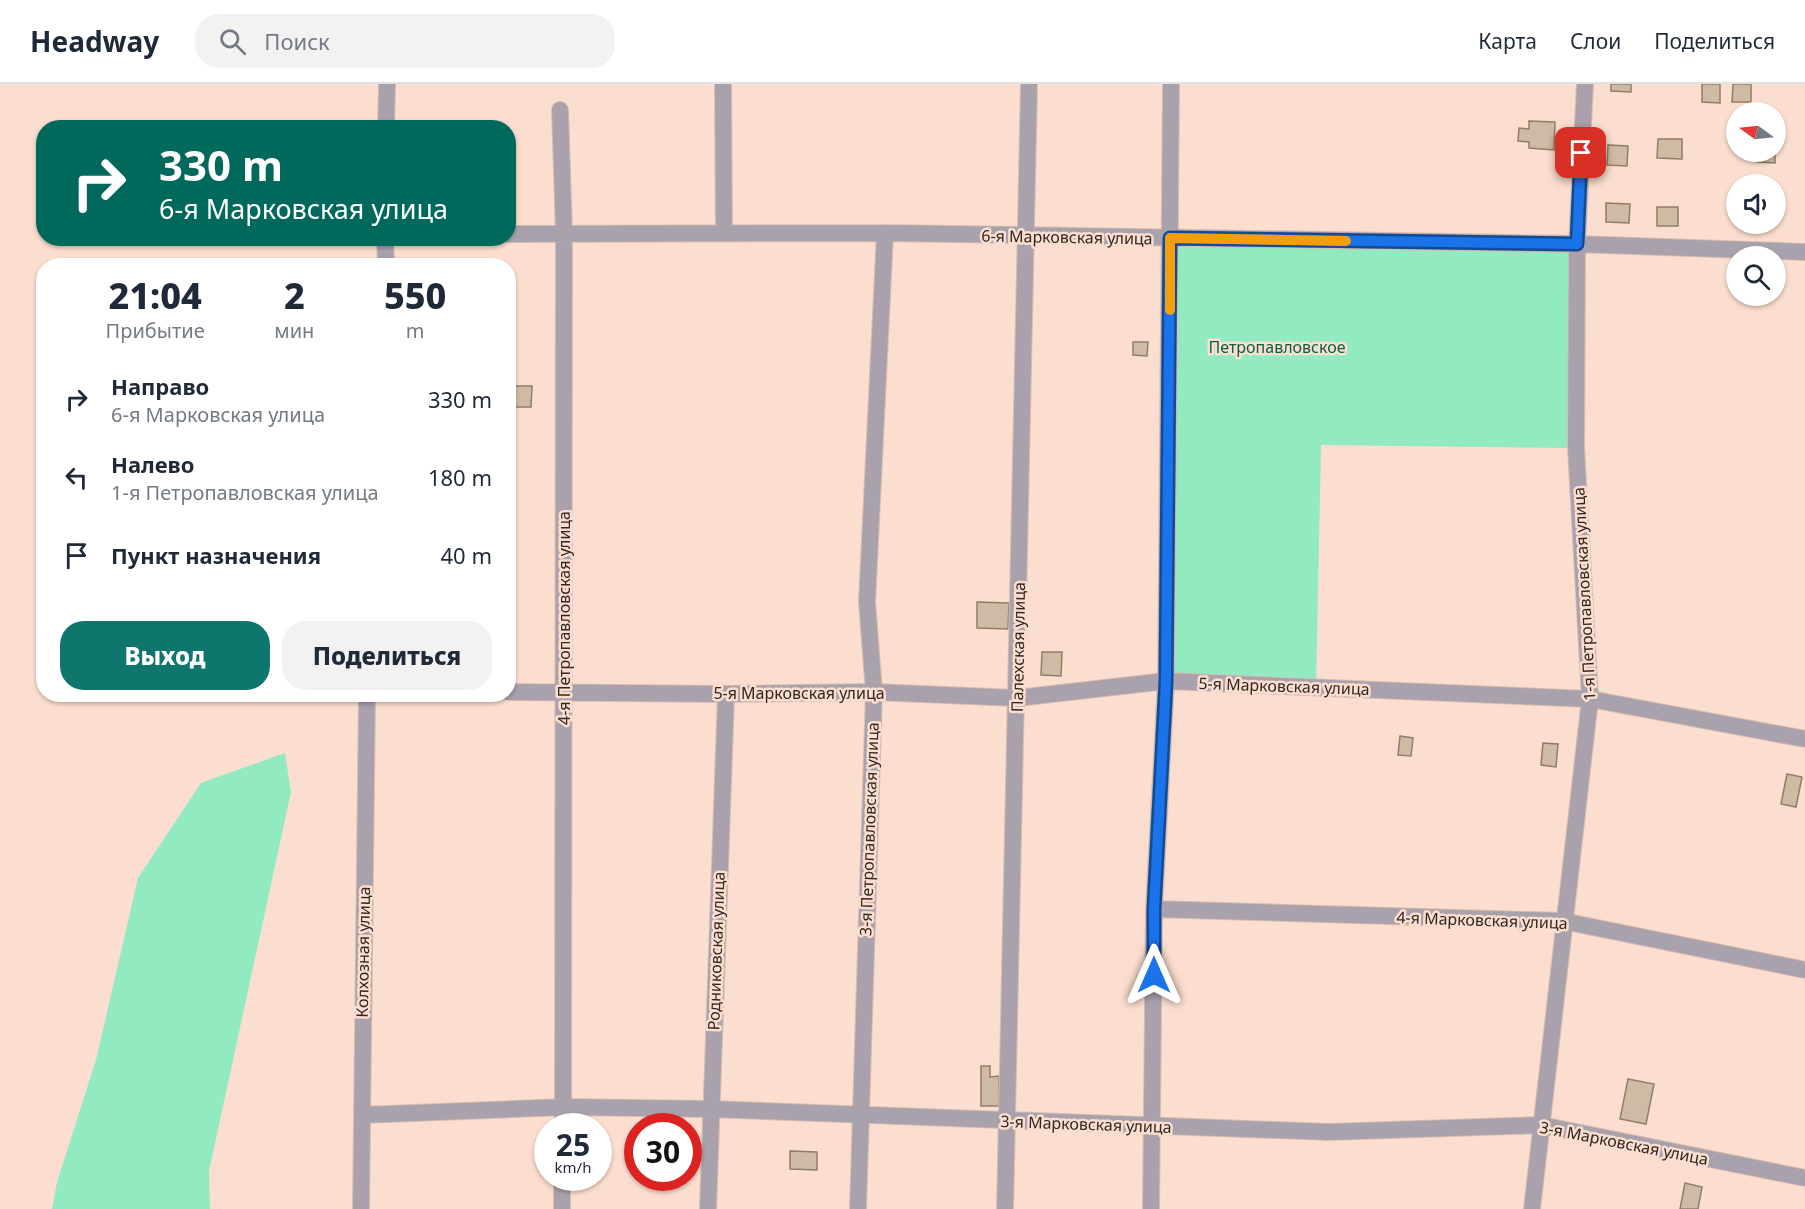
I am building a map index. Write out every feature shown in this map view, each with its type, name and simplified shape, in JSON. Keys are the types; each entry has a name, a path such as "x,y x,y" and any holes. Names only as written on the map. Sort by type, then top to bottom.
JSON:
{"street":[{"path":"386,120 387,84"},
{"path":"723,84 724,232"},
{"name":"Палехская улица","path":"1005,1209 1005,1121 1017,698 1029,84"},
{"path":"1151,1209 1154,909 1166,681 1171,84"},
{"name":"1-я Петропавловская улица","path":"1532,1209 1590,699 1576,448 1577,244 1585,84"},
{"name":"4-я Петропавловская улица","path":"560,110 564,233 564,1113"},
{"name":"6-я Марковская улица","path":"516,234 885,233 1577,244 1805,252"},
{"name":"3-я Петропавловская улица","path":"858,1209 874,692 867,602 885,233"},
{"name":"5-я Марковская улица","path":"516,692 726,694 874,692 1017,698 1166,681 1590,699 1805,739"},
{"name":"Родниковская улица","path":"708,1209 726,694"},
{"name":"Колхозная улица","path":"361,1209 367,702"},
{"name":"4-я Марковская улица","path":"1154,909 1563,921 1805,970"},
{"name":"3-я Марковская улица","path":"362,1115 564,1107 710,1109 1329,1132 1541,1125 1805,1178"},
{"path":"562,1191 562,1209"}],"green space":[{"name":"Петропавловское","path":"1170,238 1577,244 1576,448 1321,445 1316,688 1166,681"},
{"path":"285,753 291,792 209,1171 210,1209 52,1209 57,1182 96,1060 138,878 201,783"}],"building":[{"path":"1611,84 1631,84 1631,92 1611,91"},
{"path":"1702,84 1720,84 1720,103 1702,102"},
{"path":"1733,84 1751,84 1751,102 1732,102"},
{"path":"1529,121 1555,122 1554,150 1529,148 1529,142 1518,141 1519,128 1529,129"},
{"path":"1658,139 1682,139 1682,159 1657,158"},
{"path":"1608,145 1628,146 1627,166 1607,165"},
{"path":"1606,203 1630,204 1629,223 1606,222"},
{"path":"1657,207 1678,207 1678,226 1657,226"},
{"path":"1133,342 1148,342 1147,356 1133,355"},
{"path":"516,386 532,386 531,407 516,407"},
{"path":"977,602 1009,603 1008,629 977,628"},
{"path":"1042,652 1062,652 1061,676 1041,675"},
{"path":"1400,736 1413,738 1411,756 1398,755"},
{"path":"1543,743 1558,744 1556,767 1541,765"},
{"path":"1787,774 1802,777 1796,807 1781,804"},
{"path":"981,1066 990,1066 990,1077 999,1076 999,1106 981,1106"},
{"path":"1628,1079 1654,1084 1646,1124 1620,1119"},
{"path":"790,1151 817,1152 817,1170 790,1169"},
{"path":"1685,1183 1702,1187 1698,1209 1680,1209"}],"slow traffic":[{"path":"1170,310 1170,238 1346,241"}],"route":[{"path":"1154,975 1154,909 1166,681 1170,238 1577,244 1581,153"}]}
